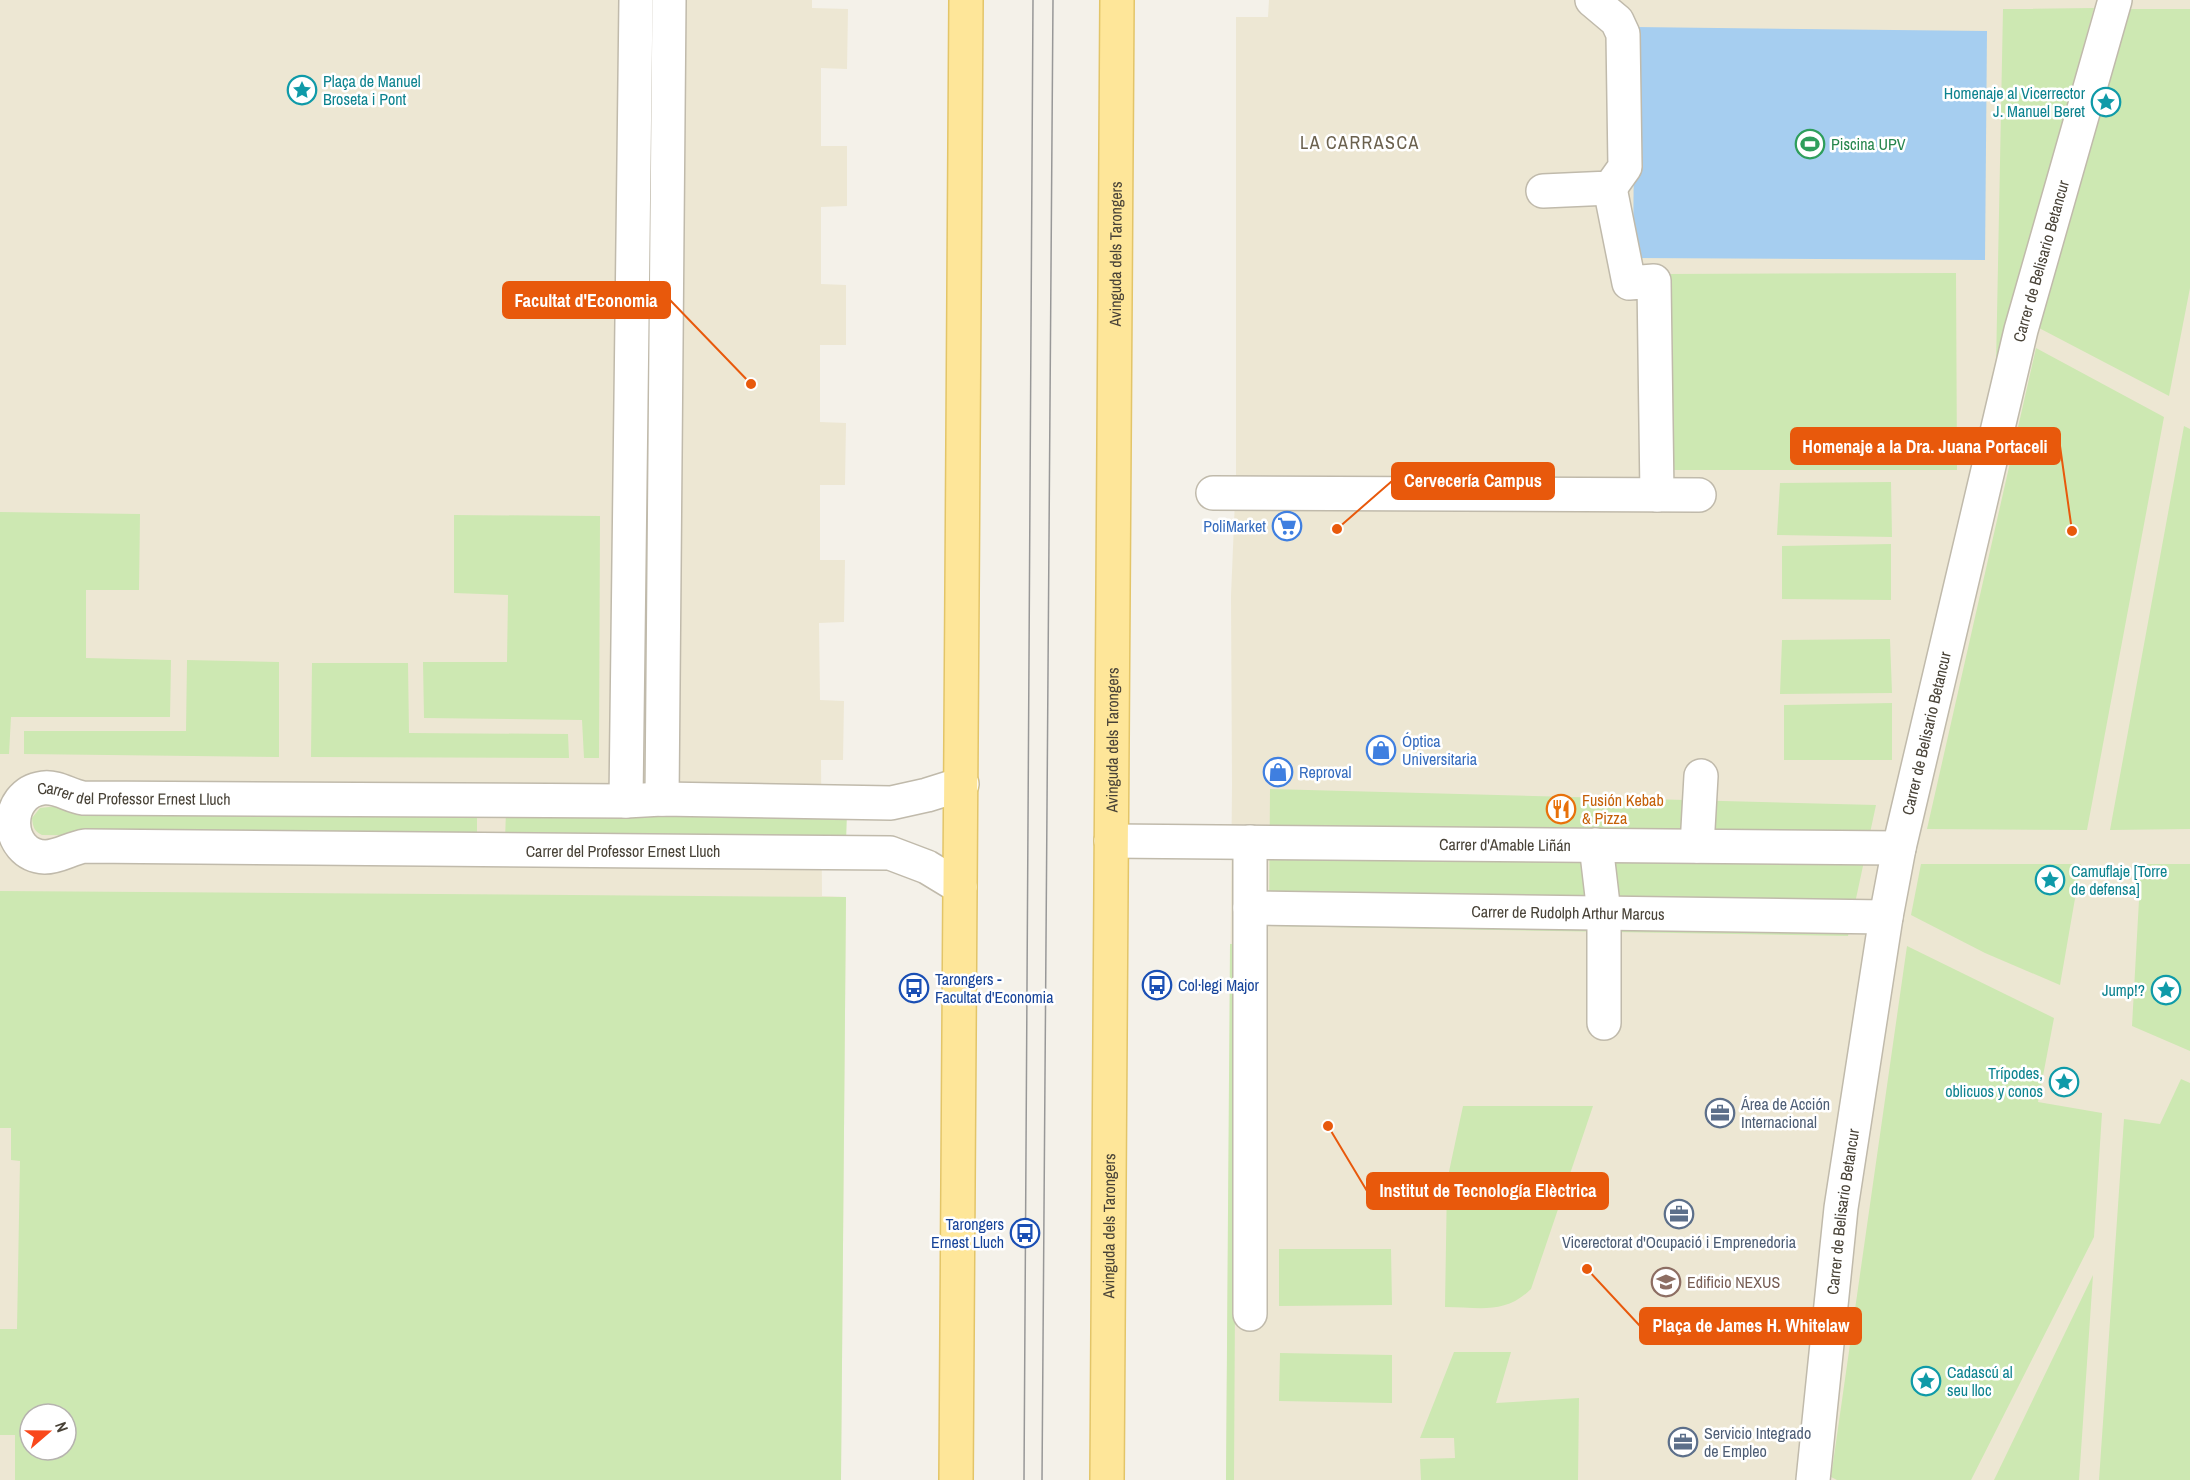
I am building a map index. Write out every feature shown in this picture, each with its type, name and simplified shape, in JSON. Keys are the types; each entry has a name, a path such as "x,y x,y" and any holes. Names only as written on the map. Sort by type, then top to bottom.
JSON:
{"main road":[{"path":"956,1480 966,0"},
{"name":"Avinguda dels Tarongers","path":"1107,1480 1117,0"}],"street":[{"path":"626,801 636,0"},
{"path":"662,799 669,0"},
{"path":"1592,0 1617,21 1623,34 1625,167 1610,188 1629,283 1654,281 1657,495"},
{"name":"Carrer de Belisario Betancur","path":"1813,1480 1841,1208 1886,917 1899,848 2021,330 2115,0"},
{"path":"1543,191 1610,188"},
{"path":"1213,493 1699,495"},
{"path":"1697,846 1701,776"},
{"name":"Carrer del Professor Ernest Lluch","path":"12,839 16,839 13,816 16,806 12,805 33,791 44,788 83,798 626,801 662,799 891,803 962,784"},
{"name":"Carrer del Professor Ernest Lluch","path":"12,839 44,857 56,856 85,846 890,852 927,867 960,887"},
{"name":"Carrer d'Amable Liñán","path":"1111,841 1899,848"},
{"path":"1250,842 1250,1314"},
{"path":"1596,845 1604,913 1604,1023"},
{"name":"Carrer de Rudolph Arthur Marcus","path":"1250,908 1886,917"}],"shaded area":[{"path":"0,0 812,0 812,8 848,9 847,69 821,68 821,146 847,146 847,206 821,207 821,284 846,285 846,345 820,345 820,422 846,423 845,485 820,485 820,560 845,560 844,622 819,623 820,700 844,701 843,760 821,760 822,896 846,897 841,1480 0,1480"},
{"path":"1269,0 2190,0 2190,1480 1226,1480 1232,784 1231,596 1236,475 1236,17 1268,17"}],"green space":[{"path":"2094,8 1996,367 2003,9"},
{"path":"2129,9 2190,9 2190,288 2169,396 2039,328"},
{"path":"1956,273 1957,470 1668,470 1667,274"},
{"path":"2036,348 2164,417 2087,830 1927,829"},
{"path":"2184,426 2190,429 2190,829 2110,830"},
{"path":"1891,482 1892,537 1777,535 1780,483"},
{"path":"0,512 140,514 139,590 86,590 86,658 171,660 170,717 11,717 9,754 0,754"},
{"path":"454,515 600,516 599,758 584,758 582,720 424,718 423,662 507,662 508,595 454,593"},
{"path":"1891,544 1891,600 1782,599 1782,546"},
{"path":"1890,639 1892,693 1780,694 1782,640"},
{"path":"187,660 279,662 279,757 24,754 24,731 186,731"},
{"path":"312,663 408,663 409,733 568,734 569,758 311,757"},
{"path":"1892,703 1892,760 1784,760 1784,705"},
{"path":"1270,789 1876,805 1848,936 1269,926"},
{"path":"40,808 477,808 477,840 42,835 34,828 32,818"},
{"path":"506,811 847,813 846,842 505,840"},
{"path":"1921,864 2081,864 2060,985 1985,953 1911,915"},
{"path":"2141,864 2190,864 2190,1051 2132,1026"},
{"path":"0,891 846,897 841,1480 15,1480 15,1435 0,1435 0,1329 17,1329 20,1161 11,1160 11,1128 0,1128"},
{"path":"1230,944 1237,944 1234,1480 1226,1480"},
{"path":"1907,946 2054,1018 2038,1102 2102,1113 2094,1237 1971,1480 1837,1480 1831,1477"},
{"path":"2181,1079 2190,1083 2190,1480 2099,1480 2124,1119 2160,1124"},
{"path":"1463,1106 1593,1106 1531,1289 1511,1303 1491,1308 1445,1307 1447,1181"},
{"path":"1279,1249 1391,1249 1392,1305 1279,1306"},
{"path":"2093,1275 2079,1480 1994,1480"},
{"path":"1454,1352 1511,1352 1496,1403 1579,1398 1578,1480 1421,1480 1420,1459 1455,1458 1454,1438 1420,1438"},
{"path":"1280,1353 1392,1355 1392,1403 1279,1401"}],"water":[{"name":"Piscina UPV","path":"1635,27 1987,31 1985,260 1633,258"}],"tram line":[{"path":"1024,1480 1033,0"},
{"path":"1042,1480 1053,0"}],"place":[{"name":"Plaça de Manuel Broseta i Pont","path":"302,90"},
{"name":"Homenaje al Vicerrector J. Manuel Beret","path":"2106,102"},
{"name":"Piscina UPV","path":"1810,144"},
{"name":"Facultat d'Economia","path":"751,384"},
{"name":"PoliMarket","path":"1287,526"},
{"name":"Cervecería Campus","path":"1337,529"},
{"name":"Homenaje a la Dra. Juana Portaceli","path":"2072,531"},
{"name":"Óptica Universitaria","path":"1381,750"},
{"name":"Reproval","path":"1278,772"},
{"name":"Fusión Kebab & Pizza","path":"1561,809"},
{"name":"Camuflaje [Torre de defensa]","path":"2050,880"},
{"name":"Col·legi Major","path":"1157,985"},
{"name":"Tarongers - Facultat d'Economia","path":"914,988"},
{"name":"Jump!?","path":"2166,990"},
{"name":"Trípodes, oblicuos y conos","path":"2064,1082"},
{"name":"Área de Acción Internacional","path":"1720,1113"},
{"name":"Institut de Tecnología Elèctrica","path":"1328,1126"},
{"name":"Vicerectorat d'Ocupació i Emprenedoria","path":"1679,1214"},
{"name":"Tarongers Ernest Lluch","path":"1025,1233"},
{"name":"Plaça de James H. Whitelaw","path":"1587,1269"},
{"name":"Edificio NEXUS","path":"1666,1282"},
{"name":"Cadascú al seu lloc","path":"1926,1381"},
{"name":"Servicio Integrado de Empleo","path":"1683,1442"}],"district":[{"name":"LA CARRASCA","path":"1360,143"}]}
